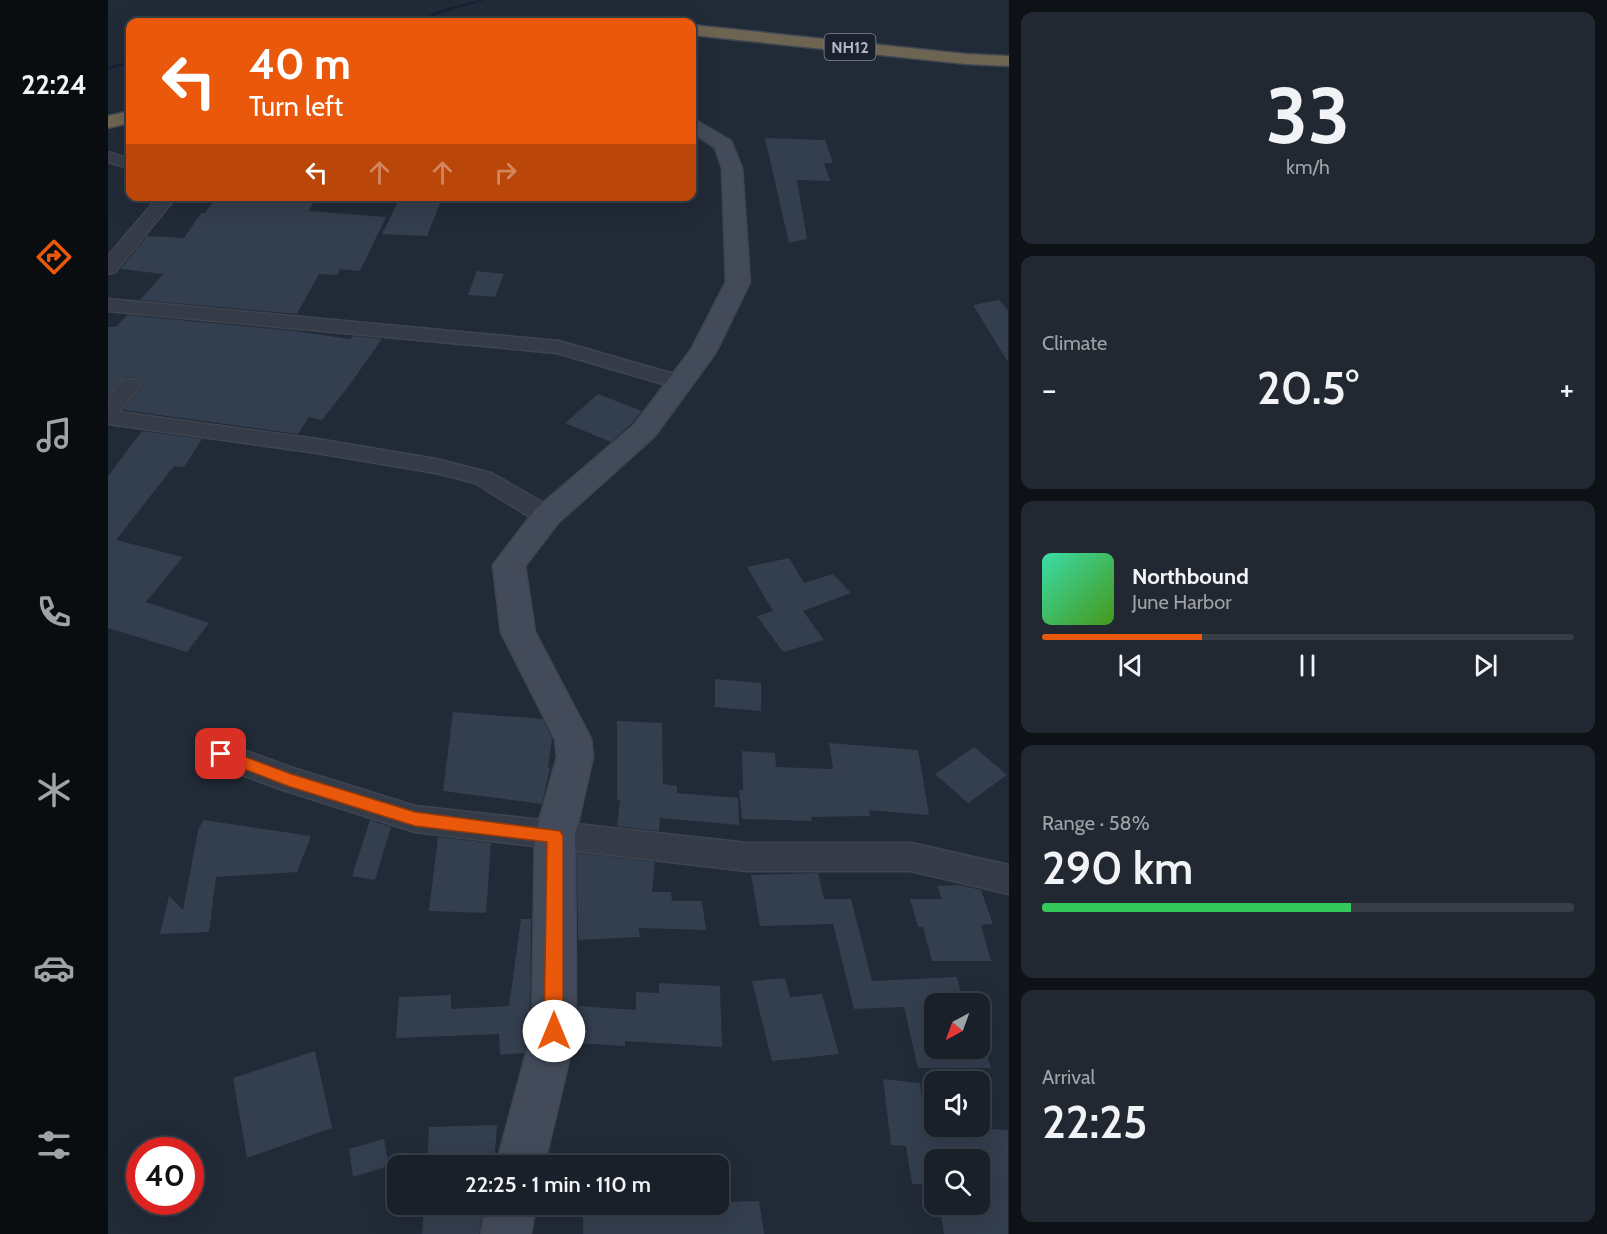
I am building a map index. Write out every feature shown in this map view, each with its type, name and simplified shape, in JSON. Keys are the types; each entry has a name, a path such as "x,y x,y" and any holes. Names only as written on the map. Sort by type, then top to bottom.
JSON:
{"highway":[{"name":"NH12","path":"696,30 966,59 1008,61"},
{"path":"108,122 126,118"}],"street":[{"path":"523,1155 554,1031 555,836 575,757 573,739 518,632 509,565 547,516 644,431 703,352 738,282 732,168 724,145 696,127"},
{"path":"108,157 126,163"},
{"path":"108,268 165,201"},
{"path":"108,305 559,347 680,383"},
{"path":"108,411 129,385"},
{"path":"108,417 317,446 436,466 483,478 547,516"},
{"path":"221,754 288,779 415,819 747,857 910,857 1008,880"},
{"path":"506,1234 509,1215"}],"building":[{"path":"765,138 825,140 833,163 824,163 830,181 797,180 807,239 789,243"},
{"path":"213,201 315,201 308,211 386,217 360,271 340,269 337,275 319,274 297,314 140,300 163,274 120,269 147,236 184,238 201,213 205,213"},
{"path":"398,201 441,201 427,236 382,234"},
{"path":"477,271 504,274 495,297 468,295"},
{"path":"999,300 1008,310 1008,362 973,305"},
{"path":"127,315 295,331 350,339 353,336 382,339 322,420 309,417 298,434 123,410 142,385 137,378 128,377 115,384 108,398 108,327 116,327"},
{"path":"598,394 642,411 611,442 565,423"},
{"path":"142,431 202,439 184,467 174,466 116,540 183,557 146,602 209,623 187,652 108,628 108,476"},
{"path":"789,558 804,583 833,574 851,593 803,611 824,640 783,652 757,616 773,611 747,567"},
{"path":"715,679 761,683 761,711 715,707"},
{"path":"453,712 543,719 552,738 548,768 550,768 542,804 443,791"},
{"path":"617,721 662,723 663,784 677,786 677,793 738,798 739,825 660,818 659,831 617,826 620,800 617,799"},
{"path":"829,743 918,750 929,815 869,810 870,816 811,817 812,821 742,819 739,790 743,790 742,751 775,753 776,767 833,769"},
{"path":"974,747 1007,775 968,803 935,774"},
{"path":"203,820 311,836 297,872 216,877 209,932 160,934 169,896 183,910 198,831"},
{"path":"370,820 391,827 375,880 352,876"},
{"path":"438,837 491,843 486,913 429,911"},
{"path":"577,853 655,862 652,892 671,892 672,901 702,901 706,930 639,928 640,937 578,940"},
{"path":"818,873 824,899 851,899 872,981 957,977 961,993 924,993 924,1059 988,1059 991,1068 918,1068 904,1007 854,1009 833,924 760,926 751,875"},
{"path":"960,885 981,890 993,924 981,925 991,961 932,961 923,927 918,927 910,899 942,899 937,886"},
{"path":"521,919 531,919 530,1031 524,1053 500,1055 499,1034 396,1038 399,997 451,995 451,1009 509,1006"},
{"path":"785,978 790,997 822,994 839,1054 772,1061 752,981"},
{"path":"659,983 720,986 722,1047 625,1041 625,1046 576,1043 578,1006 636,1010 636,992 659,993"},
{"path":"315,1051 332,1128 247,1158 233,1078"},
{"path":"883,1079 920,1083 924,1111 924,1137 990,1137 990,1129 1008,1130 1008,1234 944,1234 941,1215 990,1215 990,1149 924,1149 924,1185 912,1184 906,1146 891,1145"},
{"path":"497,1125 495,1155 428,1155 429,1127"},
{"path":"384,1139 387,1167 353,1177 349,1149"},
{"path":"759,1201 764,1234 583,1234 583,1215 729,1215 729,1202"},
{"path":"423,1215 482,1215 479,1234 422,1234"}],"waterway":[{"path":"427,18 442,11 484,0"},
{"path":"108,68 126,63"}],"route":[{"path":"221,754 288,779 415,819 555,836 554,1031"}]}
